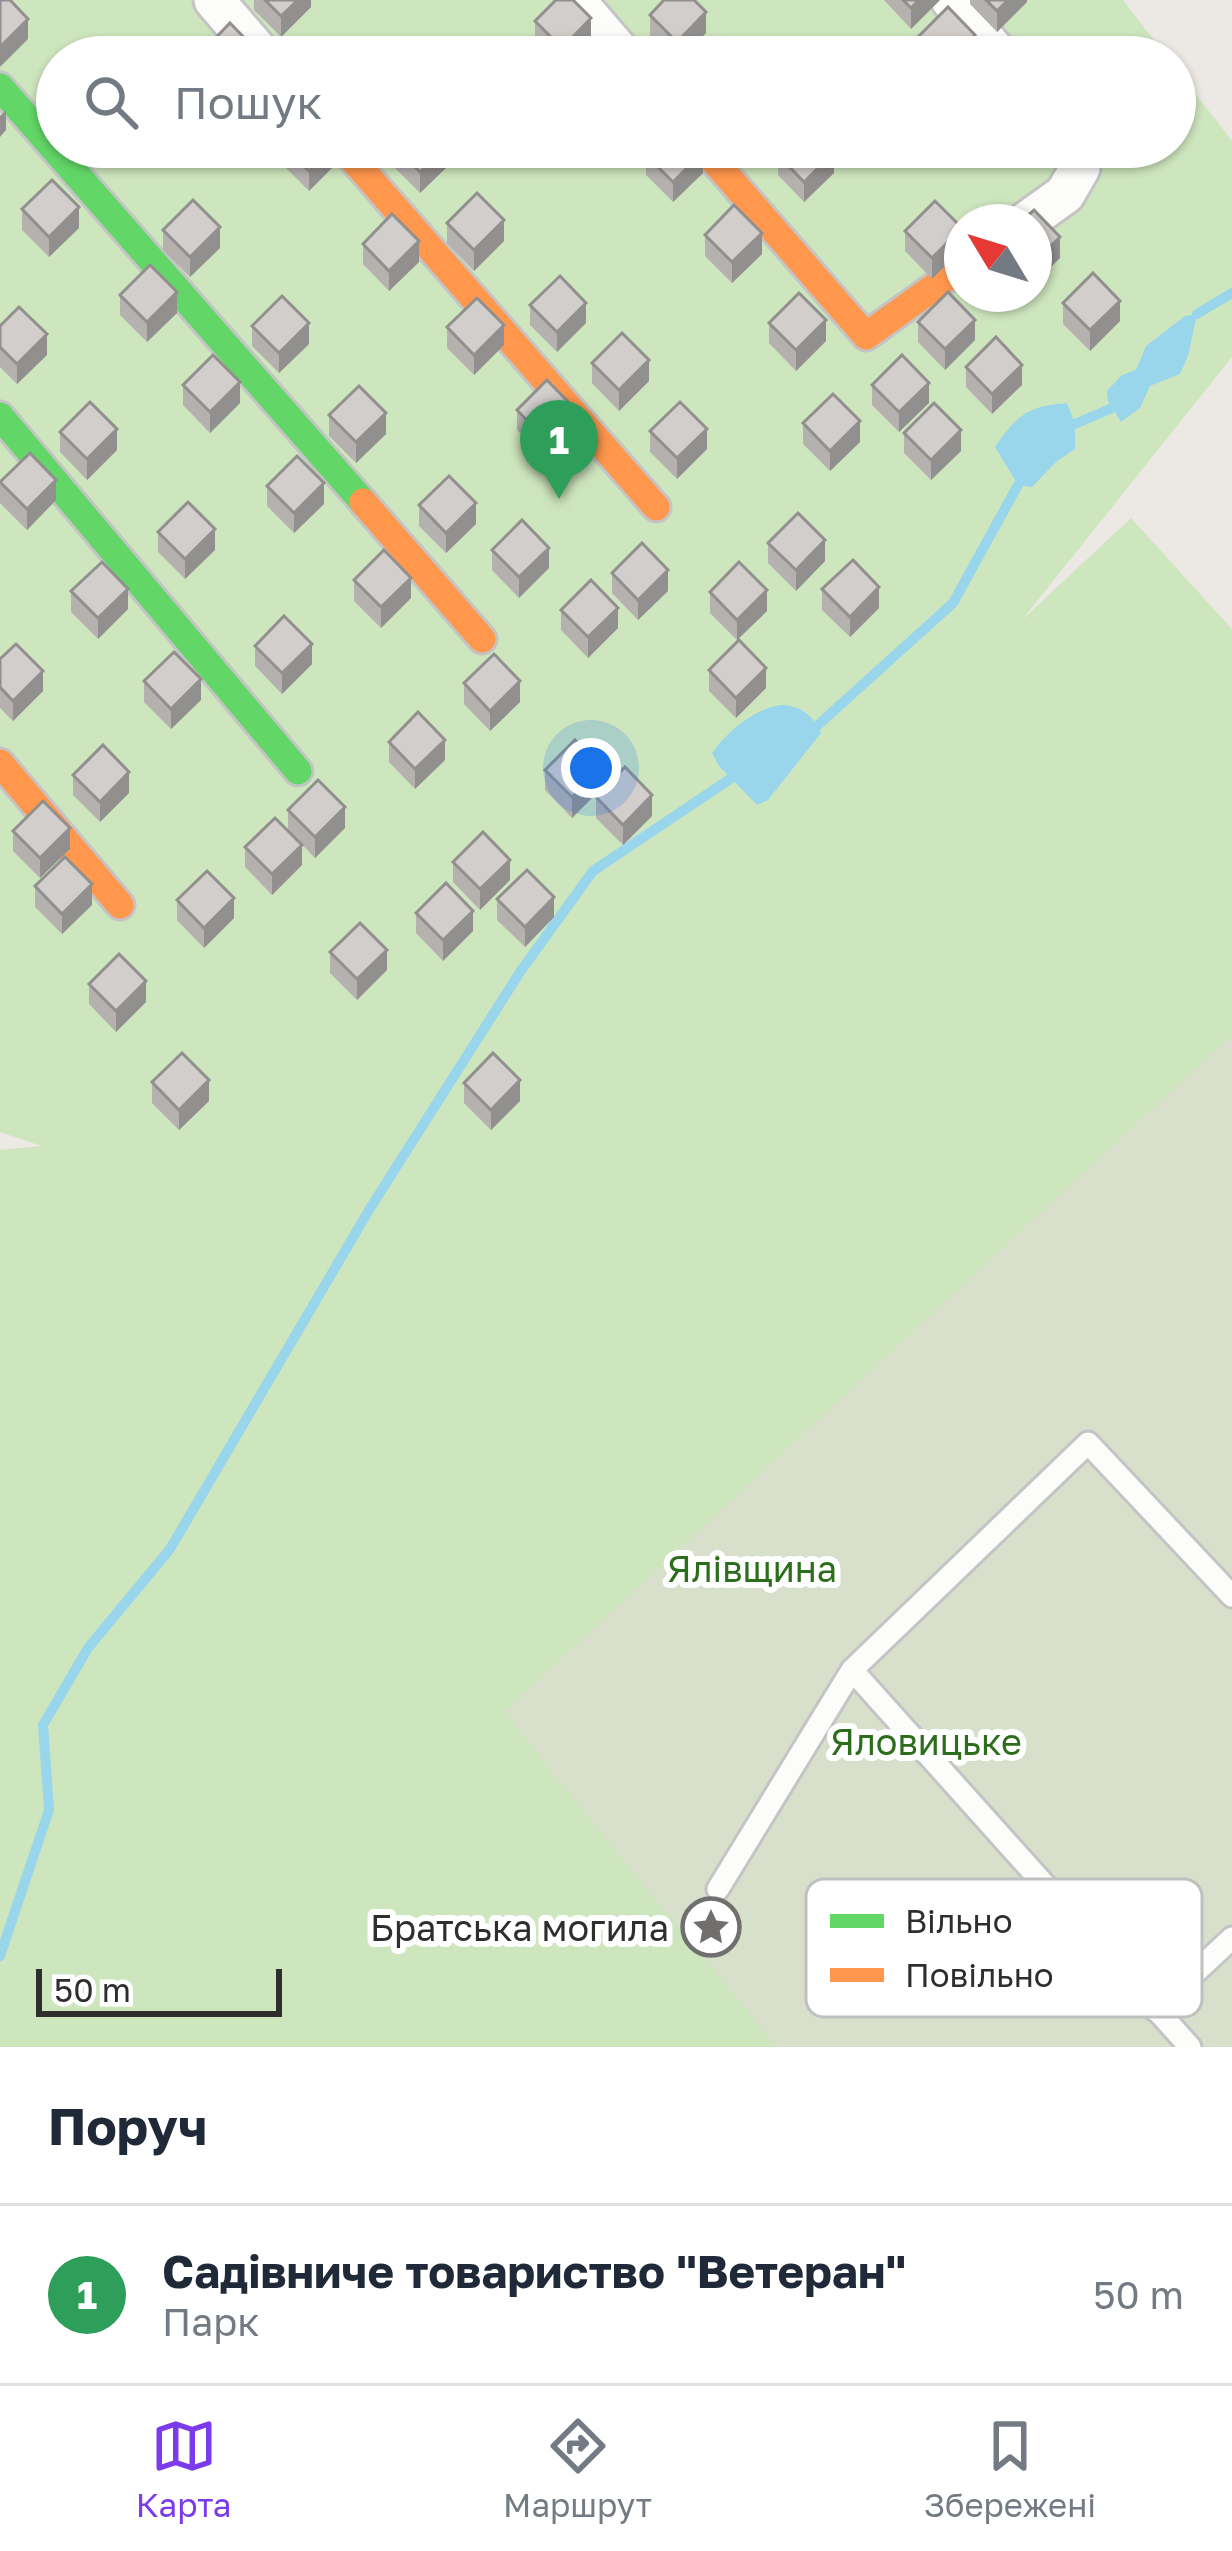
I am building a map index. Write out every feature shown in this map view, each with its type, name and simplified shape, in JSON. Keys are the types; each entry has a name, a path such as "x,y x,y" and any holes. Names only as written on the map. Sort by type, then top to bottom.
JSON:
{"street":[{"path":"214,0 245,36"},
{"path":"575,0 607,36"},
{"path":"951,0 982,36"},
{"path":"0,87 36,128"},
{"path":"71,168 482,639"},
{"path":"360,168 656,507"},
{"path":"720,168 866,336 944,281"},
{"path":"1051,204 1065,194 1080,168"},
{"path":"0,416 298,771"},
{"path":"0,763 120,905"}],"lane":[{"path":"718,1889 852,1670 1088,1443 1232,1596"},
{"path":"852,1670 1038,1879"},
{"path":"1202,1966 1232,1938"},
{"path":"1162,2017 1190,2047"}],"green space":[{"name":"Ялівщина","path":"0,0 1123,0 1151,36 36,36 36,168 1196,168 1196,94 1232,141 1232,357 1022,620 1131,518 1232,629 1232,2047 0,2047 0,1150 42,1146 0,1132"},
{"name":"Яловицьке","path":"1232,1035 1232,2047 777,2047 505,1711"}],"water":[{"path":"1197,314 1180,374 1150,386 1140,408 1121,422 1107,391 1122,375 1136,370 1146,346 1185,316"},
{"path":"1067,403 1075,424 1075,449 1032,487 1018,485 995,447 1025,414"},
{"path":"780,705 805,712 821,733 768,800 757,805 712,753 742,723"}],"building":[{"path":"0,0 10,0 28,19 0,47"},
{"path":"265,0 298,0 281,16"},
{"path":"556,0 573,0 591,18 574,36 550,36 535,21"},
{"path":"664,0 694,0 706,12 683,36 671,36 650,15"},
{"path":"986,0 1008,0 997,11"},
{"path":"948,7 975,35 974,36 919,36"},
{"path":"230,23 243,36 217,36"},
{"path":"659,168 687,168 673,182"},
{"path":"791,168 818,168 804,182"},
{"path":"52,180 79,207 49,237 22,209"},
{"path":"477,193 504,220 474,250 447,223"},
{"path":"193,200 220,227 190,257 163,230"},
{"path":"935,201 944,210 944,246 932,258 905,231"},
{"path":"734,205 762,233 732,262 705,235"},
{"path":"392,214 419,241 389,271 363,244"},
{"path":"150,265 177,292 147,322 120,295"},
{"path":"1093,273 1120,301 1090,330 1063,303"},
{"path":"560,276 586,303 557,332 530,305"},
{"path":"799,293 826,320 796,350 769,323"},
{"path":"282,296 309,323 279,353 252,326"},
{"path":"944,296 944,312 967,312 975,320 945,349 918,322"},
{"path":"477,298 504,325 474,355 447,327"},
{"path":"19,307 47,334 17,364 0,347 0,326"},
{"path":"622,333 649,360 619,390 592,363"},
{"path":"996,337 1022,365 992,394 966,367"},
{"path":"213,355 240,382 210,412 183,385"},
{"path":"902,355 929,383 899,412 872,385"},
{"path":"547,380 574,408 543,437 517,410"},
{"path":"359,386 386,413 356,442 329,415"},
{"path":"833,394 860,421 830,451 803,423"},
{"path":"90,402 117,429 87,459 60,432"},
{"path":"680,402 707,429 677,458 650,431"},
{"path":"934,403 961,430 931,460 904,433"},
{"path":"30,453 56,480 27,509 0,482"},
{"path":"297,456 324,483 294,513 267,486"},
{"path":"449,476 476,503 446,533 419,505"},
{"path":"188,502 215,529 185,559 158,532"},
{"path":"798,513 825,540 796,570 768,543"},
{"path":"522,520 549,548 519,577 492,550"},
{"path":"642,543 668,570 638,600 612,573"},
{"path":"384,550 411,578 381,607 354,580"},
{"path":"853,560 879,587 850,617 822,589"},
{"path":"102,562 128,589 98,618 71,591"},
{"path":"739,562 767,590 737,620 710,592"},
{"path":"591,580 618,608 588,637 561,610"},
{"path":"284,616 312,644 282,673 255,646"},
{"path":"739,640 766,668 736,698 709,670"},
{"path":"16,644 43,671 13,701 0,687 0,659"},
{"path":"174,652 201,679 171,709 144,681"},
{"path":"494,654 520,681 490,711 464,683"},
{"path":"418,712 445,740 415,769 389,742"},
{"path":"575,740 602,768 572,797 545,770"},
{"path":"103,745 129,772 100,802 73,775"},
{"path":"625,767 652,795 623,825 596,797"},
{"path":"318,780 345,807 315,837 288,810"},
{"path":"43,801 70,828 40,858 13,831"},
{"path":"275,818 302,845 272,874 245,847"},
{"path":"483,832 510,860 480,889 453,862"},
{"path":"65,857 92,884 62,914 35,886"},
{"path":"527,870 554,897 525,927 497,899"},
{"path":"207,871 234,898 204,928 177,900"},
{"path":"446,883 473,911 443,940 416,913"},
{"path":"360,923 387,950 357,979 330,952"},
{"path":"119,954 146,981 116,1011 89,984"},
{"path":"182,1053 209,1080 179,1110 152,1082"},
{"path":"493,1053 520,1080 491,1110 464,1083"}],"waterway":[{"path":"1197,314 1232,293"},
{"path":"1075,424 1112,408"},
{"path":"818,725 953,603 1018,485"},
{"path":"0,1956 49,1810 43,1725 88,1648 170,1549 369,1210 520,972 593,871 730,779"}],"traffic: fast":[{"path":"0,87 36,128"},
{"path":"71,168 363,502"},
{"path":"0,416 298,771"}],"traffic: slow":[{"path":"360,168 656,507"},
{"path":"720,168 866,336 944,280"},
{"path":"363,502 482,639"},
{"path":"0,763 120,905"}],"place":[{"name":"Садівниче товариство \"Ветеран\"","path":"559,499"},
{"name":"Братська могила","path":"711,1927"}]}
